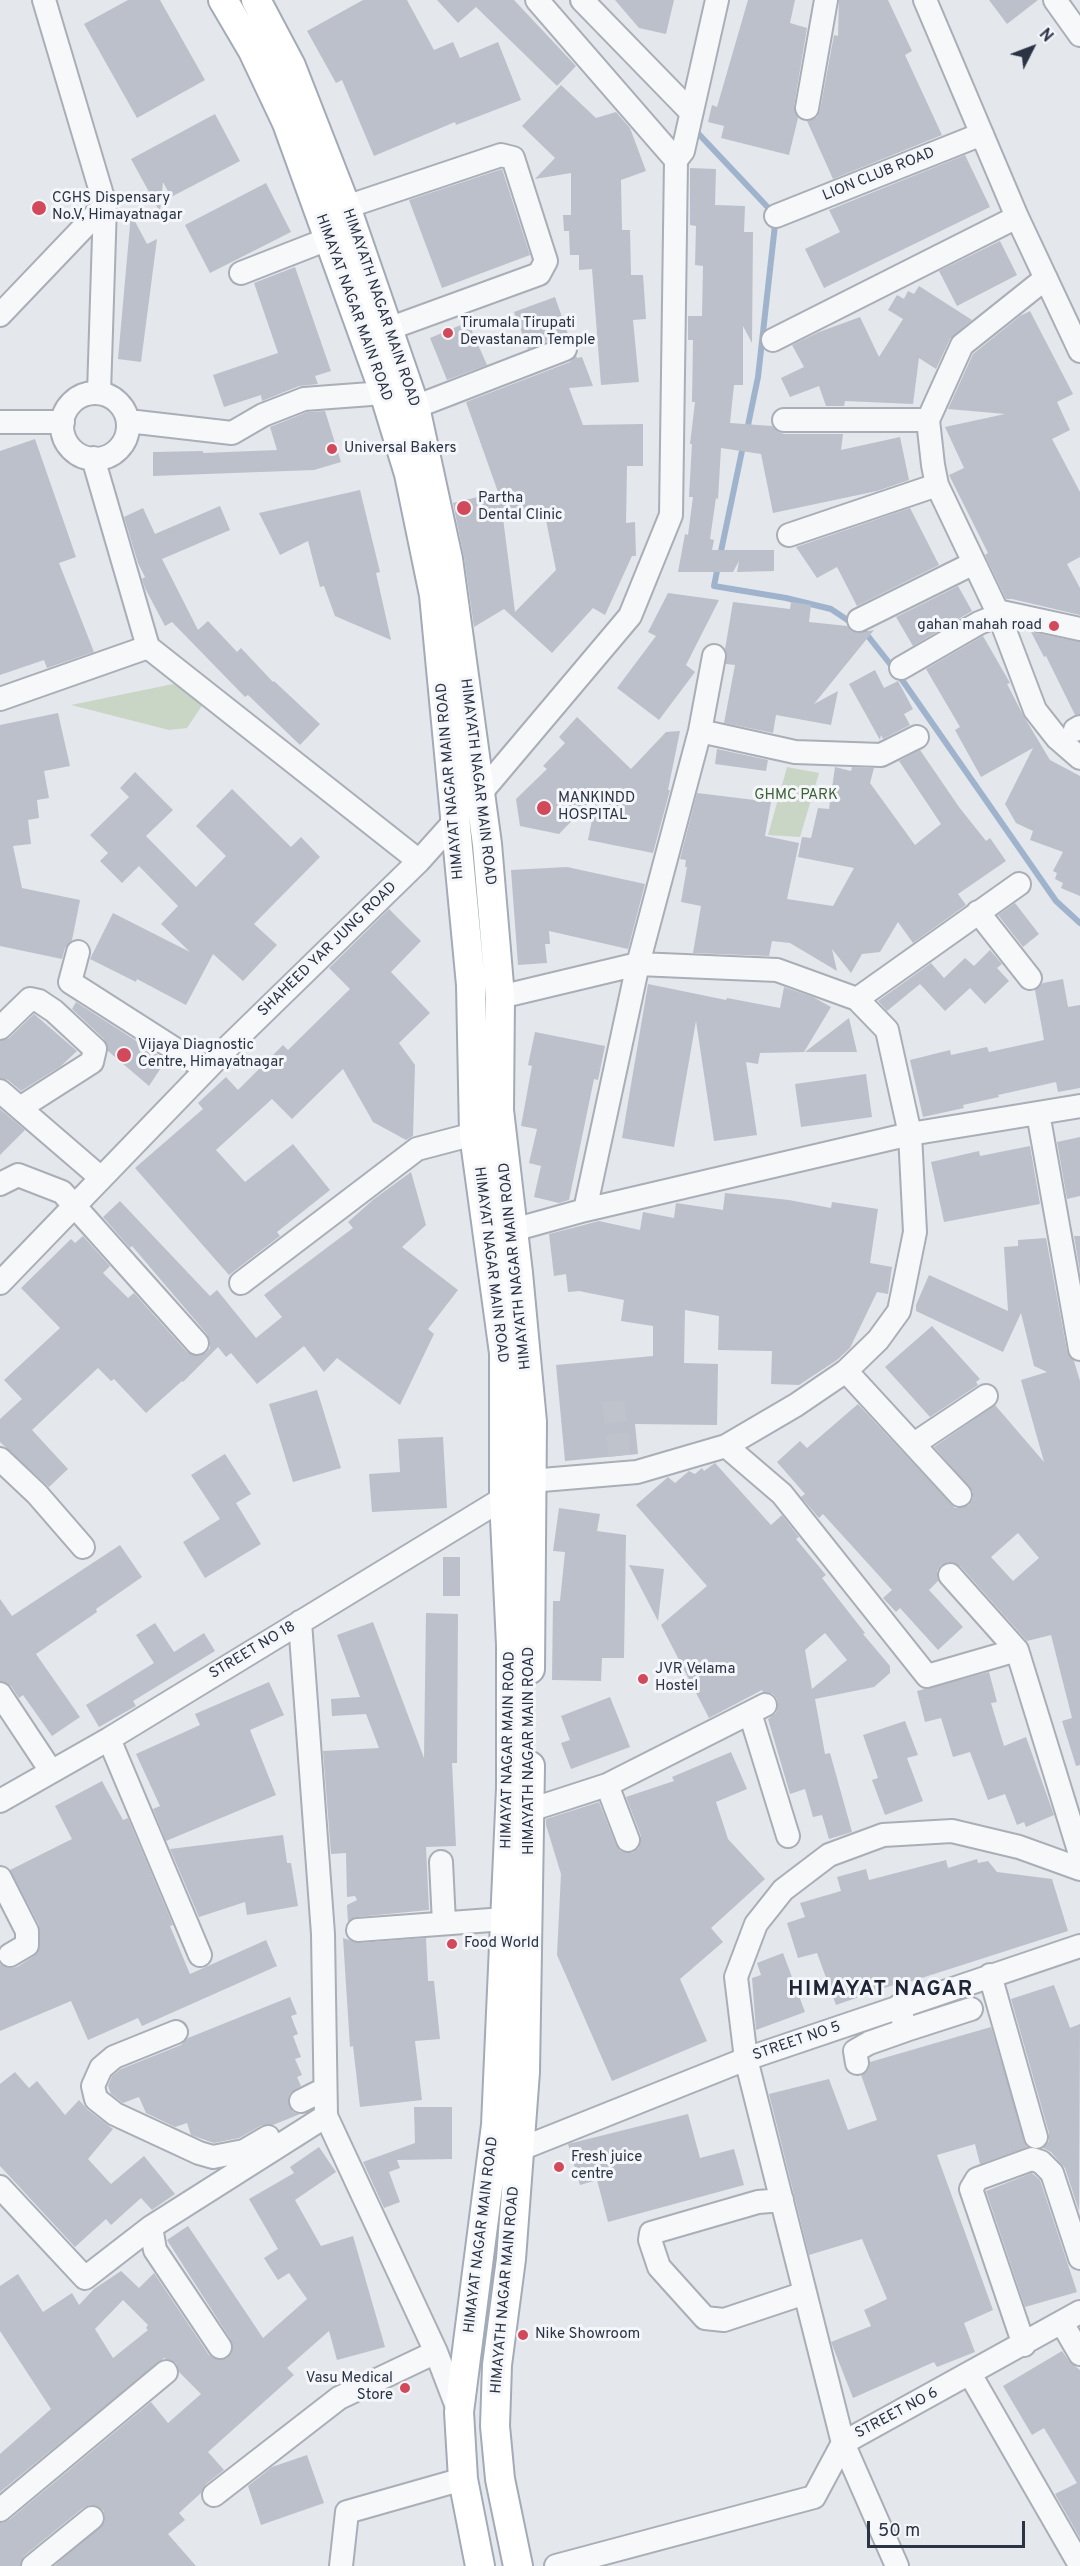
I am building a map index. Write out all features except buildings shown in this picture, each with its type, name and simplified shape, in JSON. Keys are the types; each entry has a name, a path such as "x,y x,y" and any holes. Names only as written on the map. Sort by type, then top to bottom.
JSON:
{"main road":[{"name":"HIMAYAT NAGAR MAIN ROAD","path":"223,0 253,51 286,123 384,393 408,474 434,595 471,985 474,1134 504,1353 504,1498 511,1645 511,1788 496,2125 459,2412 463,2479 480,2566"},
{"name":"HIMAYATH NAGAR MAIN ROAD","path":"256,0 291,66 346,207 415,407 448,559 478,795 487,844 500,997 498,1110 513,1230 532,1422 530,1810 525,2072 511,2259 497,2365 495,2426 500,2479 518,2566"},
{"path":"454,822 478,795"}],"street":[{"path":"44,0 105,206 99,393"},
{"path":"537,0 680,155"},
{"path":"582,0 691,112"},
{"path":"478,795 630,616 671,515 680,155 717,0"},
{"path":"807,108 826,0"},
{"path":"925,0 1017,217 1080,351"},
{"path":"1055,0 1080,35"},
{"name":"LION CLUB ROAD","path":"776,216 982,134"},
{"path":"346,207 501,155 513,158 546,261 539,274 388,329"},
{"path":"0,315 105,206"},
{"path":"773,340 1017,217"},
{"path":"242,273 328,239"},
{"path":"1046,278 963,345 928,420 937,485 998,613 1035,710 1057,738 1080,758"},
{"path":"415,407 565,348"},
{"path":"99,393 112,397 120,404 128,421 125,440 118,450 109,456 93,458 76,452 68,444 63,422 72,402 82,395 99,393"},
{"path":"128,421 232,433 263,415 304,399 384,393"},
{"path":"784,420 928,420"},
{"path":"0,423 63,422"},
{"path":"93,458 148,647 419,861"},
{"path":"789,535 937,485"},
{"path":"859,620 974,563"},
{"path":"901,668 998,613 1080,629"},
{"path":"0,699 148,647"},
{"path":"585,1210 638,964 700,731 714,656"},
{"path":"700,731 795,752 881,755 917,737"},
{"name":"SHAHEED YAR JUNG ROAD","path":"0,1283 207,1069 419,861 454,822"},
{"path":"857,999 1019,884"},
{"path":"978,912 1030,978"},
{"path":"78,952 70,982 207,1069"},
{"path":"500,997 638,964 777,970 857,999 887,1030 910,1134 915,1232 899,1311 878,1340 846,1371 796,1405 726,1446 637,1472 621,1466 530,1481"},
{"path":"0,1028 30,999 39,1001 54,1011 95,1048 92,1062 20,1108"},
{"path":"0,1091 101,1178"},
{"path":"513,1230 585,1210 910,1134 1080,1106"},
{"path":"1038,1113 1080,1349"},
{"path":"241,1283 417,1149 474,1134"},
{"path":"0,1184 18,1175 62,1192 197,1343"},
{"path":"846,1371 960,1495"},
{"path":"914,1444 986,1396"},
{"path":"726,1446 782,1494 927,1676 1017,1650"},
{"path":"0,1459 37,1494 83,1547"},
{"name":"STREET NO 18","path":"4,1793 51,1771 109,1739 504,1498"},
{"path":"950,1575 1017,1650 1080,1854"},
{"path":"300,1622 323,1934 325,2103 436,2352 459,2412"},
{"path":"0,1694 51,1771"},
{"path":"530,1810 607,1785 758,1709 788,1836"},
{"path":"109,1739 200,1955"},
{"path":"607,1785 628,1840"},
{"path":"897,2566 843,2443 746,2059 736,1977 756,1924 783,1890 828,1855 883,1834 952,1831 1019,1847 1080,1869"},
{"path":"441,1862 444,1923"},
{"path":"0,1878 27,1931 27,1945 10,1955"},
{"path":"358,1930 504,1919"},
{"name":"STREET NO 5","path":"518,2150 746,2059 1080,1946"},
{"path":"990,1975 1036,2137"},
{"path":"899,2006 906,2030"},
{"path":"856,2063 855,2051 869,2043 971,2008"},
{"path":"176,2032 114,2057 101,2068 93,2086 96,2099 115,2115 199,2154 213,2157 244,2151 325,2103"},
{"path":"301,2101 325,2103"},
{"path":"0,2187 85,2278 151,2227 325,2103"},
{"path":"1024,2345 970,2189 977,2179 1032,2159 1041,2162 1052,2173 1080,2258"},
{"path":"782,2200 758,2202 651,2233 650,2240 660,2267 705,2318 724,2320 805,2293"},
{"path":"151,2227 155,2250 220,2347"},
{"path":"1071,2318 1080,2354"},
{"name":"STREET NO 6","path":"556,2566 814,2497 843,2443 1071,2318"},
{"path":"214,2495 339,2398 436,2352"},
{"path":"0,2510 166,2372"},
{"path":"970,2374 1080,2565"},
{"path":"341,2566 347,2512 463,2479"},
{"path":"33,2566 92,2518"}],"green space":[{"path":"173,684 205,701 187,728 169,730 71,705"},
{"name":"GHMC PARK","path":"787,767 819,773 800,837 768,835"}],"waterway":[{"path":"694,129 776,216 758,377 747,430"},
{"path":"720,556 743,446"},
{"path":"718,566 714,586 786,598 831,609 864,631 898,674 1056,901 1080,923"}],"tunnel":[{"path":"613,1401 620,1459"}],"place":[{"name":"CGHS Dispensary No.V, Himayatnagar","path":"39,208"},
{"name":"Tirumala Tirupati Devastanam Temple","path":"448,333"},
{"name":"Universal Bakers","path":"332,449"},
{"name":"Partha Dental Clinic","path":"464,508"},
{"name":"gahan mahah road","path":"1054,626"},
{"name":"MANKINDD HOSPITAL","path":"544,808"},
{"name":"Vijaya Diagnostic Centre, Himayatnagar","path":"124,1055"},
{"name":"JVR Velama Hostel","path":"643,1679"},
{"name":"Food World","path":"452,1944"},
{"name":"Fresh juice centre","path":"559,2167"},
{"name":"Nike Showroom","path":"523,2335"},
{"name":"Vasu Medical Store","path":"405,2388"}],"district":[{"name":"HIMAYAT NAGAR","path":"881,1991"}]}
